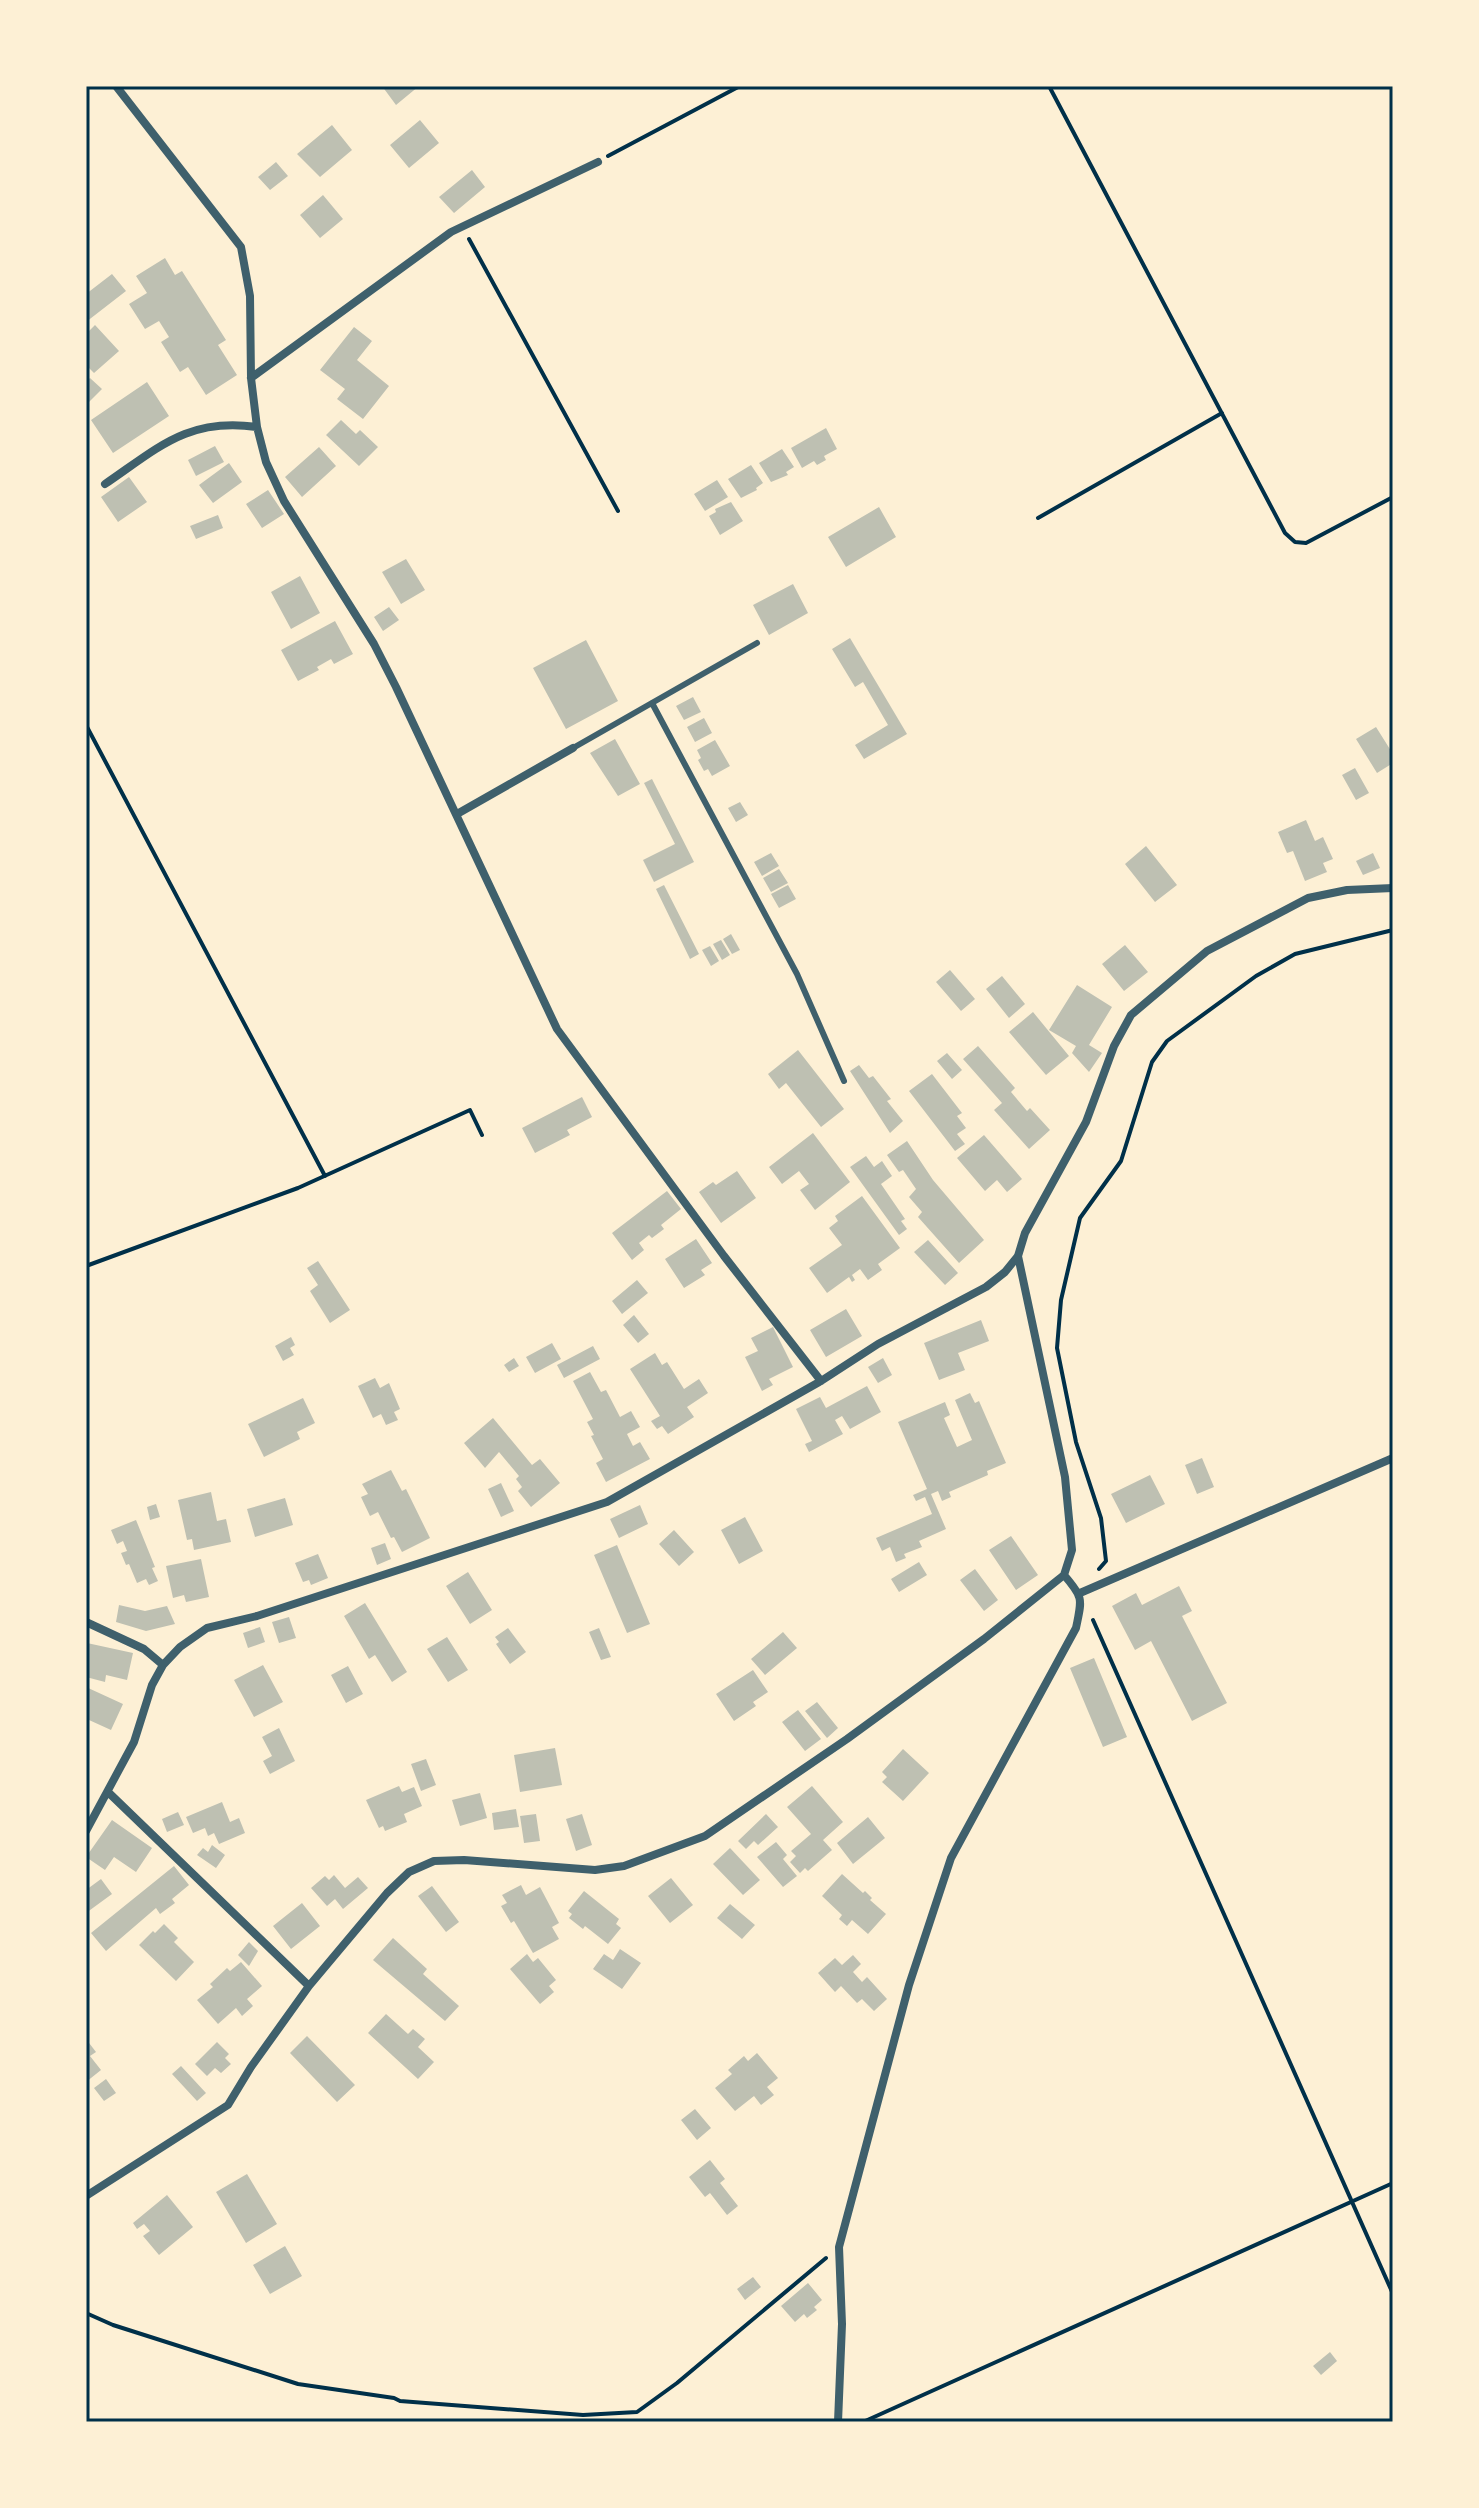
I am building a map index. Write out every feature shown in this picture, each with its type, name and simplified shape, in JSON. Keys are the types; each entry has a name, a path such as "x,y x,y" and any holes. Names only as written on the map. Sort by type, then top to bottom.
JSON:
{"street":[{"path":"116,86 241,247 250,296 251,378 257,427 266,462 284,501 374,644 557,1029 586,1072 821,1381"},
{"path":"251,378 388,276 462,227 598,162"},
{"path":"105,484 177,436 195,429 232,423 257,427"},
{"path":"457,814 573,748"},
{"path":"86,1831 134,1742 152,1685 163,1665 180,1647 207,1628 257,1616 607,1502 821,1381 878,1344 986,1287 1005,1272 1018,1256 1025,1233 1086,1122 1114,1046 1131,1015 1207,951 1308,898 1347,890 1393,888"},
{"path":"86,2196 228,2105 309,1986 387,1893 409,1872 434,1861 464,1860 595,1870 624,1866 705,1836 847,1739 984,1639 1064,1575 1072,1550 1065,1477 1018,1256"},
{"path":"1080,1593 1393,1458"},
{"path":"838,2422 842,2324 839,2247 909,1985 951,1858 1076,1628 1081,1606 1080,1593 1064,1575"},
{"path":"86,1622 144,1649 163,1665"},
{"path":"108,1792 309,1986"}],"lane":[{"path":"573,748 757,643"},
{"path":"652,703 797,974 844,1081"}],"path":[{"path":"598,162 740,86"},
{"path":"1049,86 1285,533 1295,542 1306,543 1393,497"},
{"path":"462,227 618,511"},
{"path":"1038,518 1222,413"},
{"path":"86,725 325,1176"},
{"path":"1097,1572 1106,1561 1101,1518 1076,1442 1057,1348 1061,1300 1080,1218 1121,1161 1152,1062 1167,1041 1256,976 1295,954 1393,930"},
{"path":"86,1266 325,1176 470,1110 482,1135"},
{"path":"1092,1618 1393,2294"},
{"path":"863,2422 1393,2183"},
{"path":"86,2313 113,2325 298,2384 400,2401 583,2415 637,2412 677,2383 839,2247"}],"building":[{"path":"382,86 419,86 396,105"},
{"path":"420,120 439,143 409,168 390,145"},
{"path":"332,125 352,150 320,177 297,154"},
{"path":"276,162 288,176 270,190 258,177"},
{"path":"472,170 485,187 454,213 439,197"},
{"path":"323,195 343,219 320,238 300,215"},
{"path":"165,258 175,275 182,271 226,340 218,345 237,375 206,395 188,367 180,372 161,342 169,337 159,321 145,329 129,304 147,293 136,276"},
{"path":"112,274 126,291 86,322 86,294"},
{"path":"95,325 119,351 94,373 86,365 86,334"},
{"path":"354,327 372,341 357,360 389,386 363,419 337,399 345,389 320,370"},
{"path":"90,378 102,389 86,405 86,382"},
{"path":"147,382 169,416 113,453 91,420"},
{"path":"341,420 356,434 360,430 378,447 359,466 326,435"},
{"path":"826,428 837,449 824,456 826,460 817,465 814,461 802,468 791,448"},
{"path":"215,446 224,462 196,476 188,460"},
{"path":"319,447 336,466 302,497 285,477"},
{"path":"782,449 794,467 786,472 788,475 771,482 759,463"},
{"path":"229,463 242,482 213,503 199,485"},
{"path":"751,465 763,483 757,490 741,498 728,479"},
{"path":"129,477 147,502 118,522 101,497"},
{"path":"717,480 728,497 705,511 694,494"},
{"path":"268,490 284,514 262,528 246,504"},
{"path":"731,502 743,521 720,535 709,516 716,512 715,509"},
{"path":"879,507 896,537 846,567 828,537"},
{"path":"218,515 223,528 196,539 190,526"},
{"path":"406,559 425,590 401,604 382,572"},
{"path":"300,576 320,613 291,629 271,592"},
{"path":"793,584 808,613 769,635 753,605"},
{"path":"389,607 399,620 383,631 374,617"},
{"path":"335,621 353,654 334,664 331,659 317,667 319,670 298,681 281,650"},
{"path":"850,638 907,734 864,759 855,745 888,725 863,682 855,687 832,649"},
{"path":"586,640 618,701 566,729 533,668"},
{"path":"693,697 701,712 684,720 676,706"},
{"path":"704,718 712,733 695,742 687,727"},
{"path":"1376,727 1393,754 1393,763 1377,773 1356,739"},
{"path":"615,739 640,784 618,796 590,753"},
{"path":"715,740 730,766 712,776 708,769 704,771 697,750"},
{"path":"1355,768 1369,793 1356,800 1342,775"},
{"path":"652,779 694,862 654,882 643,860 675,844 644,783"},
{"path":"740,802 748,815 736,822 728,808"},
{"path":"1306,820 1315,841 1323,837 1333,859 1323,863 1327,872 1305,881 1293,851 1287,853 1278,832"},
{"path":"1146,846 1177,885 1155,902 1125,864"},
{"path":"771,853 779,866 762,876 754,862"},
{"path":"1373,853 1380,868 1363,875 1356,861"},
{"path":"779,869 788,883 771,892 763,878"},
{"path":"664,885 699,954 690,959 656,889"},
{"path":"788,885 796,899 779,908 771,894"},
{"path":"731,934 740,950 732,954 723,939"},
{"path":"721,940 730,955 722,960 713,944"},
{"path":"1125,945 1148,972 1124,991 1102,964"},
{"path":"710,946 719,961 711,966 702,950"},
{"path":"950,970 975,999 961,1011 936,982"},
{"path":"1002,976 1025,1004 1009,1018 986,989"},
{"path":"1077,985 1112,1007 1089,1045 1102,1053 1089,1072 1072,1053 1076,1046 1049,1030"},
{"path":"1033,1012 1069,1056 1046,1075 1009,1032"},
{"path":"978,1046 1015,1088 1011,1092 1027,1111 1030,1108 1050,1130 1029,1149 994,1110 1002,1103 963,1059"},
{"path":"798,1050 844,1109 821,1127 786,1083 779,1089 768,1074"},
{"path":"947,1053 962,1070 952,1079 937,1061"},
{"path":"859,1065 869,1078 873,1076 903,1121 890,1133 850,1071"},
{"path":"932,1074 962,1113 957,1116 966,1128 957,1134 965,1144 955,1151 909,1091"},
{"path":"582,1097 592,1117 567,1130 570,1135 535,1153 522,1128"},
{"path":"813,1133 850,1182 815,1210 800,1190 809,1184 799,1171 782,1184 769,1167"},
{"path":"984,1135 1022,1179 1007,1192 997,1180 985,1191 957,1158"},
{"path":"907,1141 933,1180 984,1240 959,1263 918,1217 922,1212 909,1197 916,1189 903,1170 899,1172 887,1155"},
{"path":"866,1156 874,1167 882,1161 892,1176 881,1184 905,1219 901,1221 907,1229 899,1235 850,1167"},
{"path":"737,1171 756,1198 721,1223 699,1192"},
{"path":"667,1191 681,1209 661,1225 664,1229 639,1243 644,1250 632,1260 612,1233"},
{"path":"862,1196 900,1248 878,1264 882,1270 868,1280 860,1269 852,1275 855,1280 852,1282 849,1277 827,1293 809,1268 842,1245 829,1228 838,1221 835,1216"},
{"path":"696,1239 712,1263 701,1270 705,1275 684,1288 665,1259"},
{"path":"928,1240 958,1273 945,1285 914,1252"},
{"path":"318,1261 350,1310 330,1323 310,1291 318,1285 307,1268"},
{"path":"637,1280 648,1293 622,1314 612,1301"},
{"path":"846,1309 862,1336 826,1357 810,1330"},
{"path":"634,1315 649,1334 638,1343 623,1325"},
{"path":"981,1320 989,1341 958,1353 965,1370 939,1380 924,1343"},
{"path":"773,1327 793,1367 769,1379 773,1385 762,1391 745,1357 758,1351 751,1338"},
{"path":"291,1337 295,1345 290,1348 294,1355 283,1361 275,1346"},
{"path":"552,1343 561,1359 535,1373 526,1357"},
{"path":"593,1346 600,1359 564,1378 557,1365"},
{"path":"655,1353 662,1365 667,1362 684,1389 699,1379 708,1393 687,1407 694,1417 668,1434 662,1426 657,1429 651,1421 660,1416 630,1369"},
{"path":"514,1358 519,1366 509,1372 504,1365"},
{"path":"883,1358 892,1375 878,1383 868,1367"},
{"path":"590,1372 601,1392 606,1390 620,1417 631,1411 640,1427 627,1434 633,1446 640,1442 650,1459 606,1482 596,1463 603,1459 587,1422 593,1419 573,1381"},
{"path":"375,1378 380,1388 389,1383 400,1409 394,1412 398,1420 386,1425 381,1414 373,1418 358,1386"},
{"path":"867,1386 881,1412 850,1429 842,1416 835,1420 843,1434 809,1452 805,1444 812,1441 796,1409 820,1397 826,1408"},
{"path":"970,1393 975,1403 979,1401 1006,1463 987,1471 988,1475 949,1492 951,1497 942,1501 938,1491 931,1494 946,1529 919,1541 922,1547 904,1554 906,1558 896,1562 890,1547 882,1551 876,1538 932,1514 925,1497 916,1501 913,1495 927,1489 898,1422 945,1402 950,1415 944,1418 957,1447 972,1440 955,1400"},
{"path":"303,1398 315,1423 297,1432 300,1439 264,1457 248,1424"},
{"path":"493,1418 532,1465 540,1459 560,1483 531,1507 518,1491 522,1487 516,1479 519,1476 499,1452 485,1468 464,1443"},
{"path":"1202,1458 1214,1487 1197,1494 1185,1465"},
{"path":"391,1470 402,1491 406,1489 430,1538 402,1552 378,1512 370,1516 361,1497 368,1494 362,1484"},
{"path":"1150,1475 1165,1504 1126,1523 1111,1494"},
{"path":"501,1483 514,1511 501,1517 488,1489"},
{"path":"211,1492 217,1521 226,1519 231,1542 194,1550 192,1539 187,1540 178,1500"},
{"path":"285,1498 293,1525 255,1537 247,1509"},
{"path":"156,1504 160,1517 150,1520 147,1507"},
{"path":"640,1505 648,1524 619,1538 610,1519"},
{"path":"745,1517 763,1551 739,1564 721,1530"},
{"path":"136,1520 158,1581 149,1585 146,1579 137,1583 121,1553 127,1551 123,1541 117,1544 111,1530"},
{"path":"674,1530 694,1552 679,1566 659,1544"},
{"path":"1011,1536 1038,1575 1016,1590 989,1550"},
{"path":"385,1543 391,1559 377,1565 371,1548"},
{"path":"617,1545 650,1624 627,1633 594,1555"},
{"path":"318,1554 328,1578 311,1585 309,1580 303,1582 295,1563"},
{"path":"201,1559 209,1597 186,1602 184,1595 173,1598 166,1566"},
{"path":"919,1562 927,1575 899,1592 891,1579"},
{"path":"975,1569 998,1600 984,1611 960,1580"},
{"path":"468,1572 492,1610 470,1624 446,1586"},
{"path":"1179,1586 1192,1611 1182,1616 1227,1703 1192,1721 1151,1641 1135,1650 1112,1606 1136,1593 1142,1605"},
{"path":"365,1603 407,1672 392,1682 375,1655 369,1659 344,1616"},
{"path":"119,1605 145,1611 167,1606 175,1624 146,1631 116,1622"},
{"path":"289,1617 296,1638 279,1643 272,1622"},
{"path":"260,1627 265,1642 248,1648 243,1633"},
{"path":"508,1628 526,1652 510,1664 496,1644 499,1642 495,1637"},
{"path":"599,1628 611,1657 601,1660 589,1632"},
{"path":"783,1632 797,1648 765,1675 751,1659"},
{"path":"447,1637 468,1670 448,1682 427,1649"},
{"path":"87,1643 133,1653 127,1680 106,1675 105,1682 86,1677"},
{"path":"1094,1658 1127,1737 1103,1747 1070,1668"},
{"path":"263,1665 283,1702 254,1717 234,1680"},
{"path":"348,1666 363,1694 346,1703 331,1675"},
{"path":"753,1670 768,1692 753,1702 756,1706 734,1721 716,1694"},
{"path":"86,1687 123,1704 111,1730 89,1720 86,1727"},
{"path":"817,1702 838,1728 827,1738 805,1711"},
{"path":"798,1710 821,1739 805,1751 782,1722"},
{"path":"279,1728 295,1761 270,1774 263,1761 272,1756 262,1737"},
{"path":"555,1748 562,1785 520,1792 514,1755"},
{"path":"903,1749 929,1773 903,1801 882,1782 887,1777 882,1772"},
{"path":"426,1759 436,1785 421,1791 411,1764"},
{"path":"399,1786 402,1792 414,1787 422,1806 404,1814 407,1822 385,1831 383,1826 379,1828 366,1800"},
{"path":"812,1786 843,1822 823,1840 832,1850 808,1871 805,1868 800,1873 790,1862 796,1856 791,1851 811,1834 787,1807"},
{"path":"480,1793 487,1818 460,1826 452,1800"},
{"path":"222,1802 230,1822 239,1818 245,1833 219,1844 214,1833 208,1836 205,1828 193,1833 186,1817"},
{"path":"516,1809 519,1827 494,1830 492,1813"},
{"path":"178,1812 184,1825 167,1832 162,1819"},
{"path":"536,1814 540,1841 524,1843 520,1816"},
{"path":"582,1814 592,1845 576,1851 566,1819"},
{"path":"766,1814 778,1827 758,1845 754,1841 746,1849 738,1841"},
{"path":"868,1817 885,1838 853,1864 837,1843"},
{"path":"112,1820 152,1848 136,1872 114,1857 105,1870 86,1857"},
{"path":"776,1842 787,1855 783,1859 797,1876 783,1887 757,1857"},
{"path":"212,1845 225,1855 216,1868 197,1855 203,1848 208,1852"},
{"path":"730,1848 760,1880 743,1895 713,1864"},
{"path":"174,1866 189,1885 172,1899 175,1903 160,1914 156,1908 106,1951 91,1933"},
{"path":"842,1874 863,1893 865,1891 886,1914 868,1934 852,1920 847,1926 839,1919 842,1915 822,1896"},
{"path":"334,1875 345,1888 358,1877 368,1888 343,1909 335,1899 327,1906 311,1888 325,1876 329,1880"},
{"path":"671,1878 693,1905 670,1923 648,1896"},
{"path":"101,1879 112,1894 86,1913 86,1890"},
{"path":"521,1885 526,1895 540,1887 559,1923 552,1927 559,1939 533,1953 501,1906 507,1903 502,1895"},
{"path":"432,1886 459,1922 446,1932 418,1896"},
{"path":"584,1891 619,1919 616,1924 621,1928 608,1944 569,1918 572,1914 568,1911"},
{"path":"302,1903 320,1926 291,1949 273,1926"},
{"path":"730,1904 755,1925 742,1939 717,1918"},
{"path":"164,1924 178,1938 174,1942 194,1962 176,1981 139,1945"},
{"path":"393,1938 427,1969 423,1974 459,2006 445,2021 373,1960"},
{"path":"249,1942 258,1951 249,1966 238,1955"},
{"path":"620,1949 641,1963 622,1989 593,1969 604,1954 613,1960"},
{"path":"527,1954 533,1962 538,1958 556,1980 549,1986 554,1992 540,2004 510,1969"},
{"path":"853,1955 861,1964 853,1972 862,1982 867,1977 887,1999 874,2011 862,1999 857,2003 841,1986 835,1992 818,1973 835,1958 842,1965"},
{"path":"241,1962 262,1986 247,1999 253,2006 242,2016 236,2008 218,2024 197,2000 213,1987 210,1984 227,1968 230,1971"},
{"path":"386,2014 408,2034 413,2029 425,2039 418,2047 434,2062 418,2079 368,2033"},
{"path":"307,2036 355,2085 337,2102 290,2053"},
{"path":"86,2039 96,2052 90,2056 101,2070 86,2082"},
{"path":"217,2042 229,2054 225,2058 231,2064 221,2073 215,2068 207,2076 195,2064"},
{"path":"757,2053 778,2078 767,2087 774,2095 761,2105 754,2096 735,2111 715,2088 732,2074 728,2070 744,2056 748,2061"},
{"path":"181,2066 206,2093 197,2101 172,2074"},
{"path":"106,2079 116,2093 104,2101 94,2088"},
{"path":"695,2109 711,2128 697,2140 681,2120"},
{"path":"710,2160 725,2179 720,2183 738,2206 727,2215 710,2193 705,2197 689,2177"},
{"path":"247,2174 277,2224 246,2243 216,2192"},
{"path":"167,2195 193,2227 159,2255 143,2236 150,2231 144,2224 137,2229 133,2223"},
{"path":"285,2246 302,2276 270,2294 253,2265"},
{"path":"753,2277 761,2287 745,2300 737,2289"},
{"path":"808,2283 822,2300 814,2307 817,2310 807,2318 804,2314 795,2322 781,2306"},
{"path":"1330,2352 1337,2361 1321,2375 1313,2366"}]}
